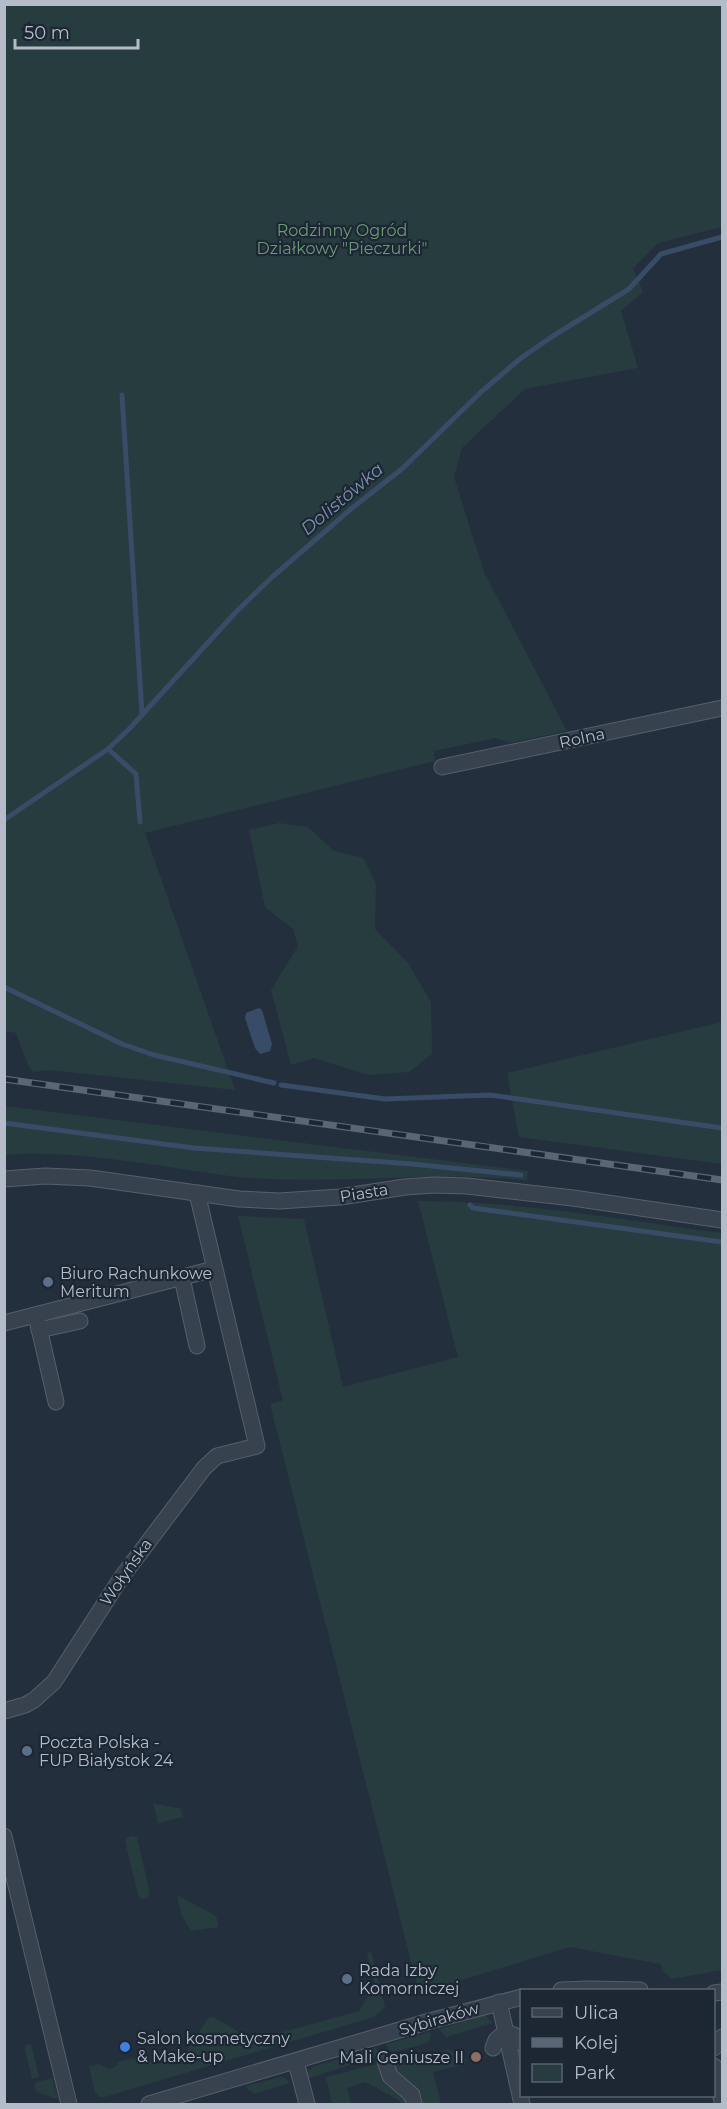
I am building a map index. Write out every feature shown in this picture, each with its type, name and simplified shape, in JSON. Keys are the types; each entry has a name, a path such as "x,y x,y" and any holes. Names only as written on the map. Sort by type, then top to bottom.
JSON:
{"street":[{"name":"Rolna","path":"442,767 723,708"},
{"name":"Piasta","path":"4,1179 45,1176 90,1178 257,1201 300,1201 413,1186 467,1186 573,1198 723,1220"},
{"path":"4,1323 214,1269 197,1193"},
{"name":"Wołyńska","path":"4,1711 25,1706 54,1682 121,1578 204,1468 217,1456 257,1446 214,1269"},
{"path":"182,1278 187,1332 197,1346"},
{"path":"36,1315 56,1402"},
{"path":"39,1330 80,1321"},
{"path":"4,1836 69,2104"},
{"name":"Sybiraków","path":"149,2104 430,2021 520,1997"},
{"path":"499,2002 520,2096"},
{"path":"505,2032 514,2035 520,2041"},
{"path":"493,2048 496,2040 505,2032"},
{"path":"385,2061 390,2076 412,2095 414,2104"},
{"path":"296,2062 307,2104"},
{"path":"715,2070 723,2101"}],"green space":[{"name":"Rodzinny Ogród Działkowy \"Pieczurki\"","path":"5,4 722,5 722,227 658,243 633,268 643,292 621,311 638,368 525,389 462,448 454,477 484,572 567,731 510,743 496,738 434,751 435,761 145,833 235,1090 50,1070 33,1072 16,1033 5,1031"},
{"path":"279,823 308,827 334,851 363,858 376,884 375,929 408,963 431,1002 432,1054 409,1072 368,1075 314,1058 291,1065 271,990 298,946 293,929 265,907 249,830"},
{"path":"722,1022 722,1164 519,1137 507,1073"},
{"path":"5,1106 528,1171 527,1180 458,1177 319,1180 249,1178 100,1158 51,1154 5,1155"},
{"path":"418,1201 533,1208 722,1233 722,1970 672,1979 664,1972 660,1964 570,1947 419,1993 270,1404 283,1401 238,1216 304,1219 343,1387 458,1357"},
{"path":"153,1803 181,1809 183,1817 158,1823"},
{"path":"128,1837 137,1838 150,1893 147,1898 141,1899 138,1895 125,1841"},
{"path":"177,1895 216,1916 219,1927 191,1931 181,1914"},
{"path":"371,1952 385,2007 374,2017 101,2098 95,2093 89,2066 99,2064 109,2069 116,2067 118,2062 143,2056 157,2064 182,2058 208,2018 213,2017 248,2037 250,2041 359,2011 375,1985 367,1953"},
{"path":"486,2016 493,2023 446,2037 439,2029"},
{"path":"429,2032 431,2035 428,2043 394,2052 388,2049 386,2044"},
{"path":"31,2044 39,2077 32,2079 25,2050 26,2045"},
{"path":"376,2047 378,2052 375,2057 306,2079 306,2073 313,2067"},
{"path":"448,2049 467,2059 465,2064 433,2072 441,2104 419,2104 393,2073 392,2065"},
{"path":"381,2063 414,2104 400,2104 399,2100 365,2082 347,2088 351,2104 332,2104 326,2077"},
{"path":"280,2077 290,2083 254,2094 246,2086"},
{"path":"52,2078 58,2098 55,2099 36,2091 34,2083"}],"water":[{"path":"259,1008 262,1010 272,1044 270,1051 260,1054 255,1048 245,1018 246,1013"}],"waterway":[{"name":"Dolistówka","path":"4,820 108,749 236,612 271,578 403,468 481,392 521,358 629,289 661,254 722,237"},
{"path":"122,395 142,714"},
{"path":"108,749 136,774 140,822"},
{"path":"4,987 122,1044 154,1055 274,1083"},
{"path":"281,1085 385,1099 490,1095 722,1128"},
{"path":"4,1123 194,1148 412,1164 521,1175"},
{"path":"470,1205 473,1208 722,1242"}],"railway":[{"path":"4,1079 722,1180"}],"place":[{"name":"Biuro Rachunkowe Meritum","path":"48,1282"},
{"name":"Poczta Polska - FUP Białystok 24","path":"27,1751"},
{"name":"Rada Izby Komorniczej","path":"347,1979"},
{"name":"Salon kosmetyczny & Make-up","path":"125,2047"},
{"name":"Mali Geniusze II","path":"476,2057"}]}
